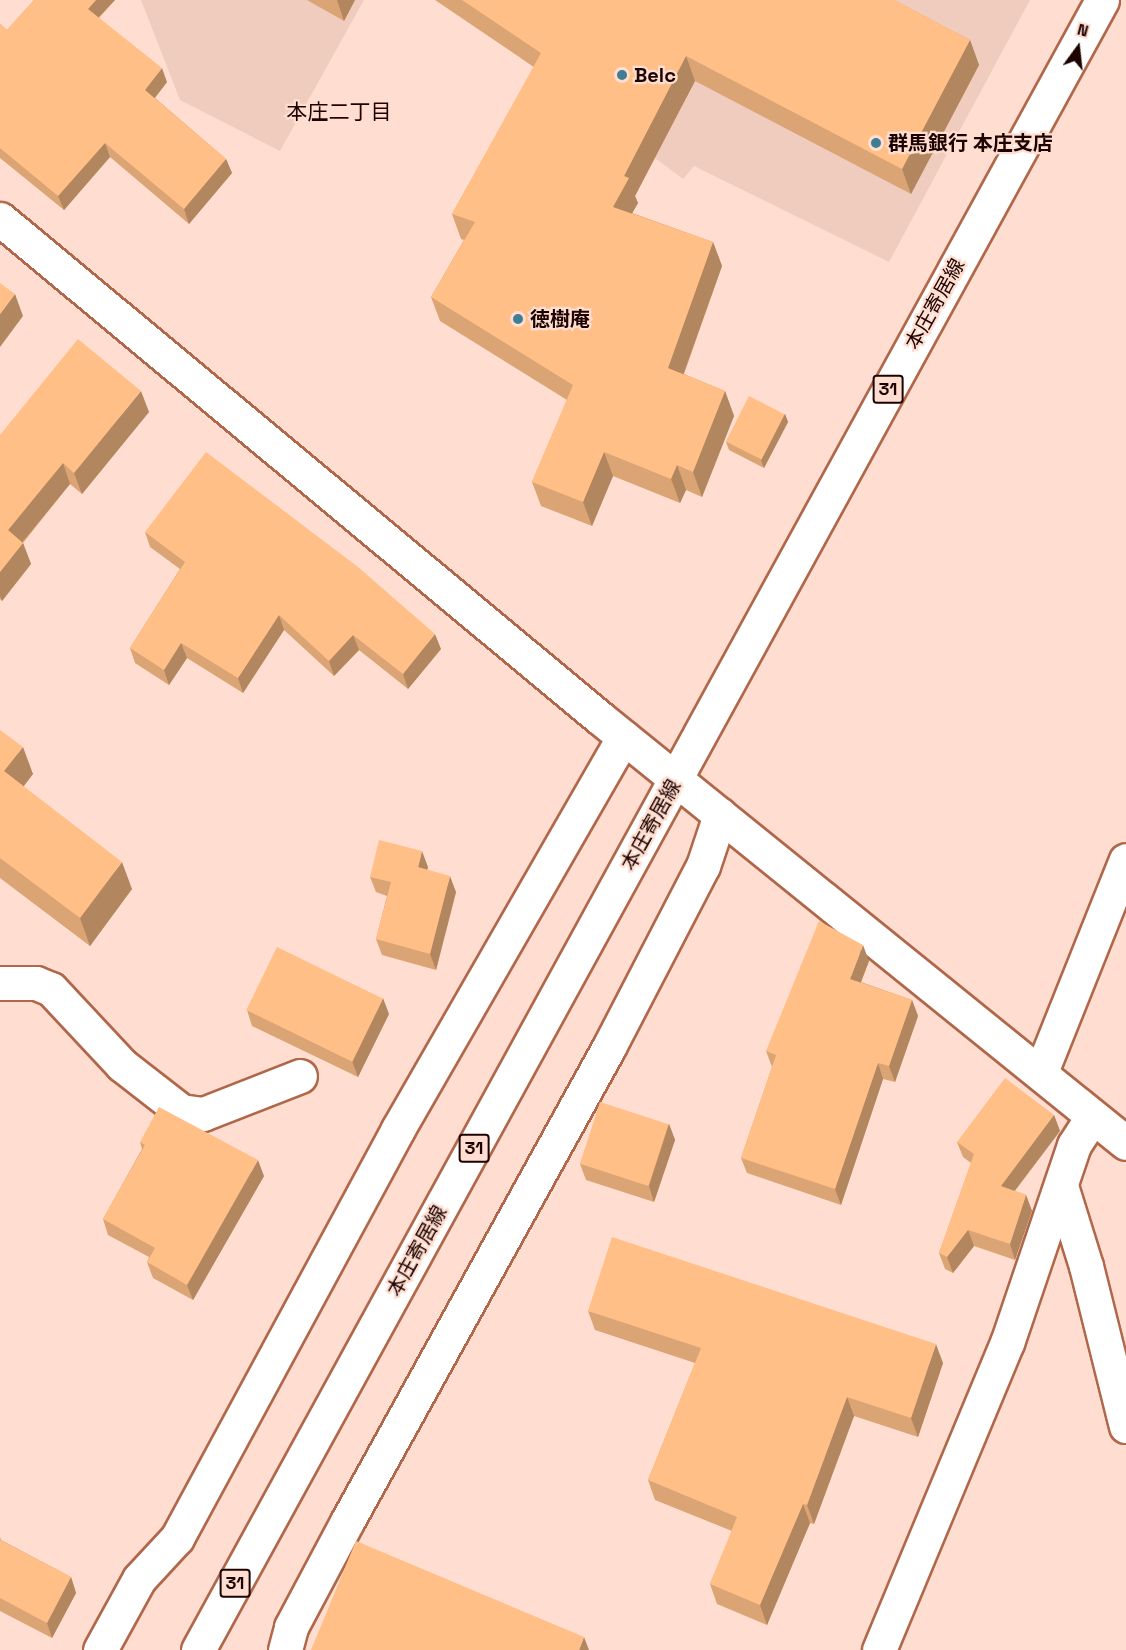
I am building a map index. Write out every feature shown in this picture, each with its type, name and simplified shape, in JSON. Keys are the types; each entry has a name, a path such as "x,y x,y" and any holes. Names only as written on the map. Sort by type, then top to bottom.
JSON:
{"street":[{"name":"本庄寄居線","path":"198,1650 1102,0"},
{"path":"0,219 623,737 1041,1072 1092,1117 1126,1143"},
{"path":"100,1650 139,1579 177,1538 420,1088 623,737"},
{"path":"285,1650 291,1627 343,1530 609,1047 703,866 720,815"},
{"path":"1041,1072 1126,860"},
{"path":"0,983 36,983 51,989 122,1065 181,1112 203,1114 300,1076"},
{"path":"879,1650 1007,1343 1062,1189 1074,1145 1092,1117"},
{"path":"1062,1189 1086,1266 1126,1426"}],"shaded area":[{"path":"141,0 364,0 280,151 180,100"},
{"path":"443,0 1030,0 889,262 694,166 683,179"}],"building":[{"path":"34,0 96,0 88,9 162,68 145,90 226,159 184,209 105,143 58,196 0,148 0,24 7,30"},
{"path":"462,0 894,0 970,40 902,169 686,56 624,176 629,178 613,207 713,242 668,368 725,391 693,472 677,465 671,479 604,452 583,502 532,482 573,385 431,297 475,222 452,214 541,53"},
{"path":"0,283 15,294 0,314"},
{"path":"78,339 141,391 74,473 63,463 8,530 23,543 0,572 0,435"},
{"path":"749,396 785,414 761,460 726,441"},
{"path":"206,452 358,567 435,634 403,674 353,635 329,661 279,615 238,678 181,643 164,670 130,648 185,562 145,532"},
{"path":"0,730 23,747 4,771 122,862 80,918 0,858"},
{"path":"379,840 422,851 418,867 450,876 430,954 376,939 391,882 370,877"},
{"path":"819,921 863,945 850,979 912,1000 889,1066 878,1063 835,1189 741,1158 776,1055 766,1051"},
{"path":"277,947 383,999 352,1062 246,1010"},
{"path":"1005,1078 1054,1115 1001,1186 1026,1195 1010,1244 968,1230 947,1257 939,1253 974,1154 957,1142"},
{"path":"600,1102 668,1124 648,1186 580,1164"},
{"path":"159,1107 258,1160 187,1285 147,1262 155,1248 103,1219 145,1145 140,1142"},
{"path":"612,1237 936,1344 911,1418 847,1397 807,1505 803,1504 760,1605 710,1584 737,1517 648,1480 701,1348 588,1311"},
{"path":"0,1540 71,1577 47,1623 0,1598"},
{"path":"356,1541 584,1637 579,1650 311,1650"}],"place":[{"name":"Belc","path":"622,75"},
{"name":"群馬銀行 本庄支店","path":"876,143"},
{"name":"徳樹庵","path":"518,319"}],"district":[{"name":"本庄二丁目","path":"339,112"}]}
